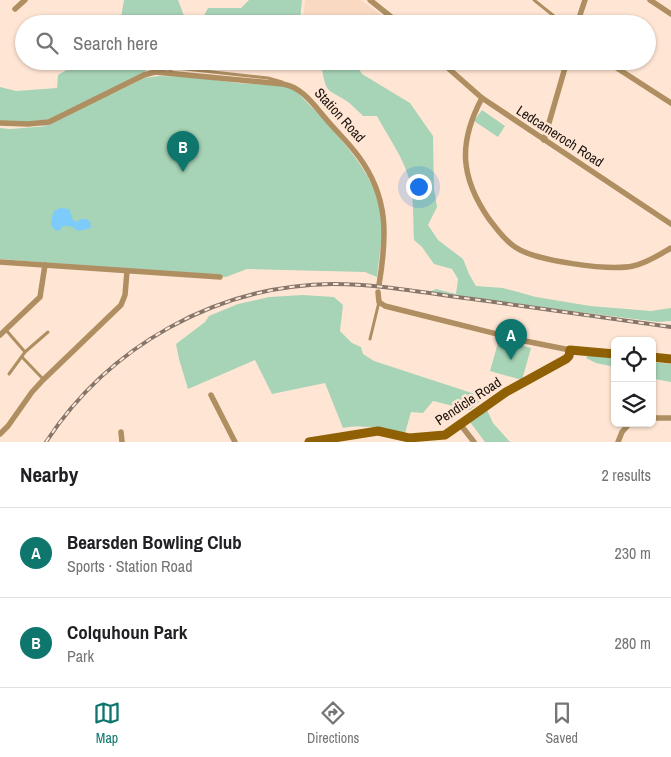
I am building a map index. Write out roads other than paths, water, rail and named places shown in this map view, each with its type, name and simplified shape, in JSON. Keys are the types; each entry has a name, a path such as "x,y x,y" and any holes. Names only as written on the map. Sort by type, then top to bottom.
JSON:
{"street":[{"path":"15,9 25,0"},
{"path":"370,0 389,15"},
{"path":"580,15 584,0"},
{"path":"650,0 671,14"},
{"name":"Ledcameroch Road","path":"450,70 482,98 671,224"},
{"path":"544,140 564,70"},
{"path":"620,70 671,103"},
{"name":"Station Road","path":"0,123 28,124 49,122 144,75 155,72 294,87 306,97 358,155 371,176 383,207 385,225 379,285"},
{"path":"482,98 471,121 466,138 465,153 468,172 476,196 484,210 513,246 526,252 558,260 614,267 633,266 648,261 671,248"},
{"path":"0,262 220,278"},
{"path":"0,335 40,297 45,265"},
{"path":"0,434 43,380 121,305 125,295 127,271"},
{"path":"378,292 379,302 385,306 525,341 570,350 611,354"},
{"name":"Pendicle Road","path":"309,442 378,431 396,439 445,435 506,392 566,360 570,350"},
{"path":"656,357 671,359"},
{"path":"211,395 235,442"},
{"path":"656,418 671,418"},
{"path":"460,424 474,442"},
{"path":"618,442 626,427"},
{"path":"121,432 122,442"}],"lane":[{"path":"534,0 553,15"},
{"path":"370,339 379,302"},
{"path":"5,330 25,352"},
{"path":"9,374 25,352 48,332"},
{"path":"22,357 43,380"}],"water":[{"path":"60,208 69,209 73,220 77,222 80,219 87,219 90,222 91,228 78,231 66,226 62,227 59,231 56,230 51,223 52,217 54,211"}],"railway":[{"path":"46,442 72,408 101,377 134,350 170,327 208,309 248,296 290,287 333,284 388,287 671,327"}],"place":[{"name":"Colquhoun Park","path":"183,172"},
{"name":"Bearsden Bowling Club","path":"511,360"}]}
